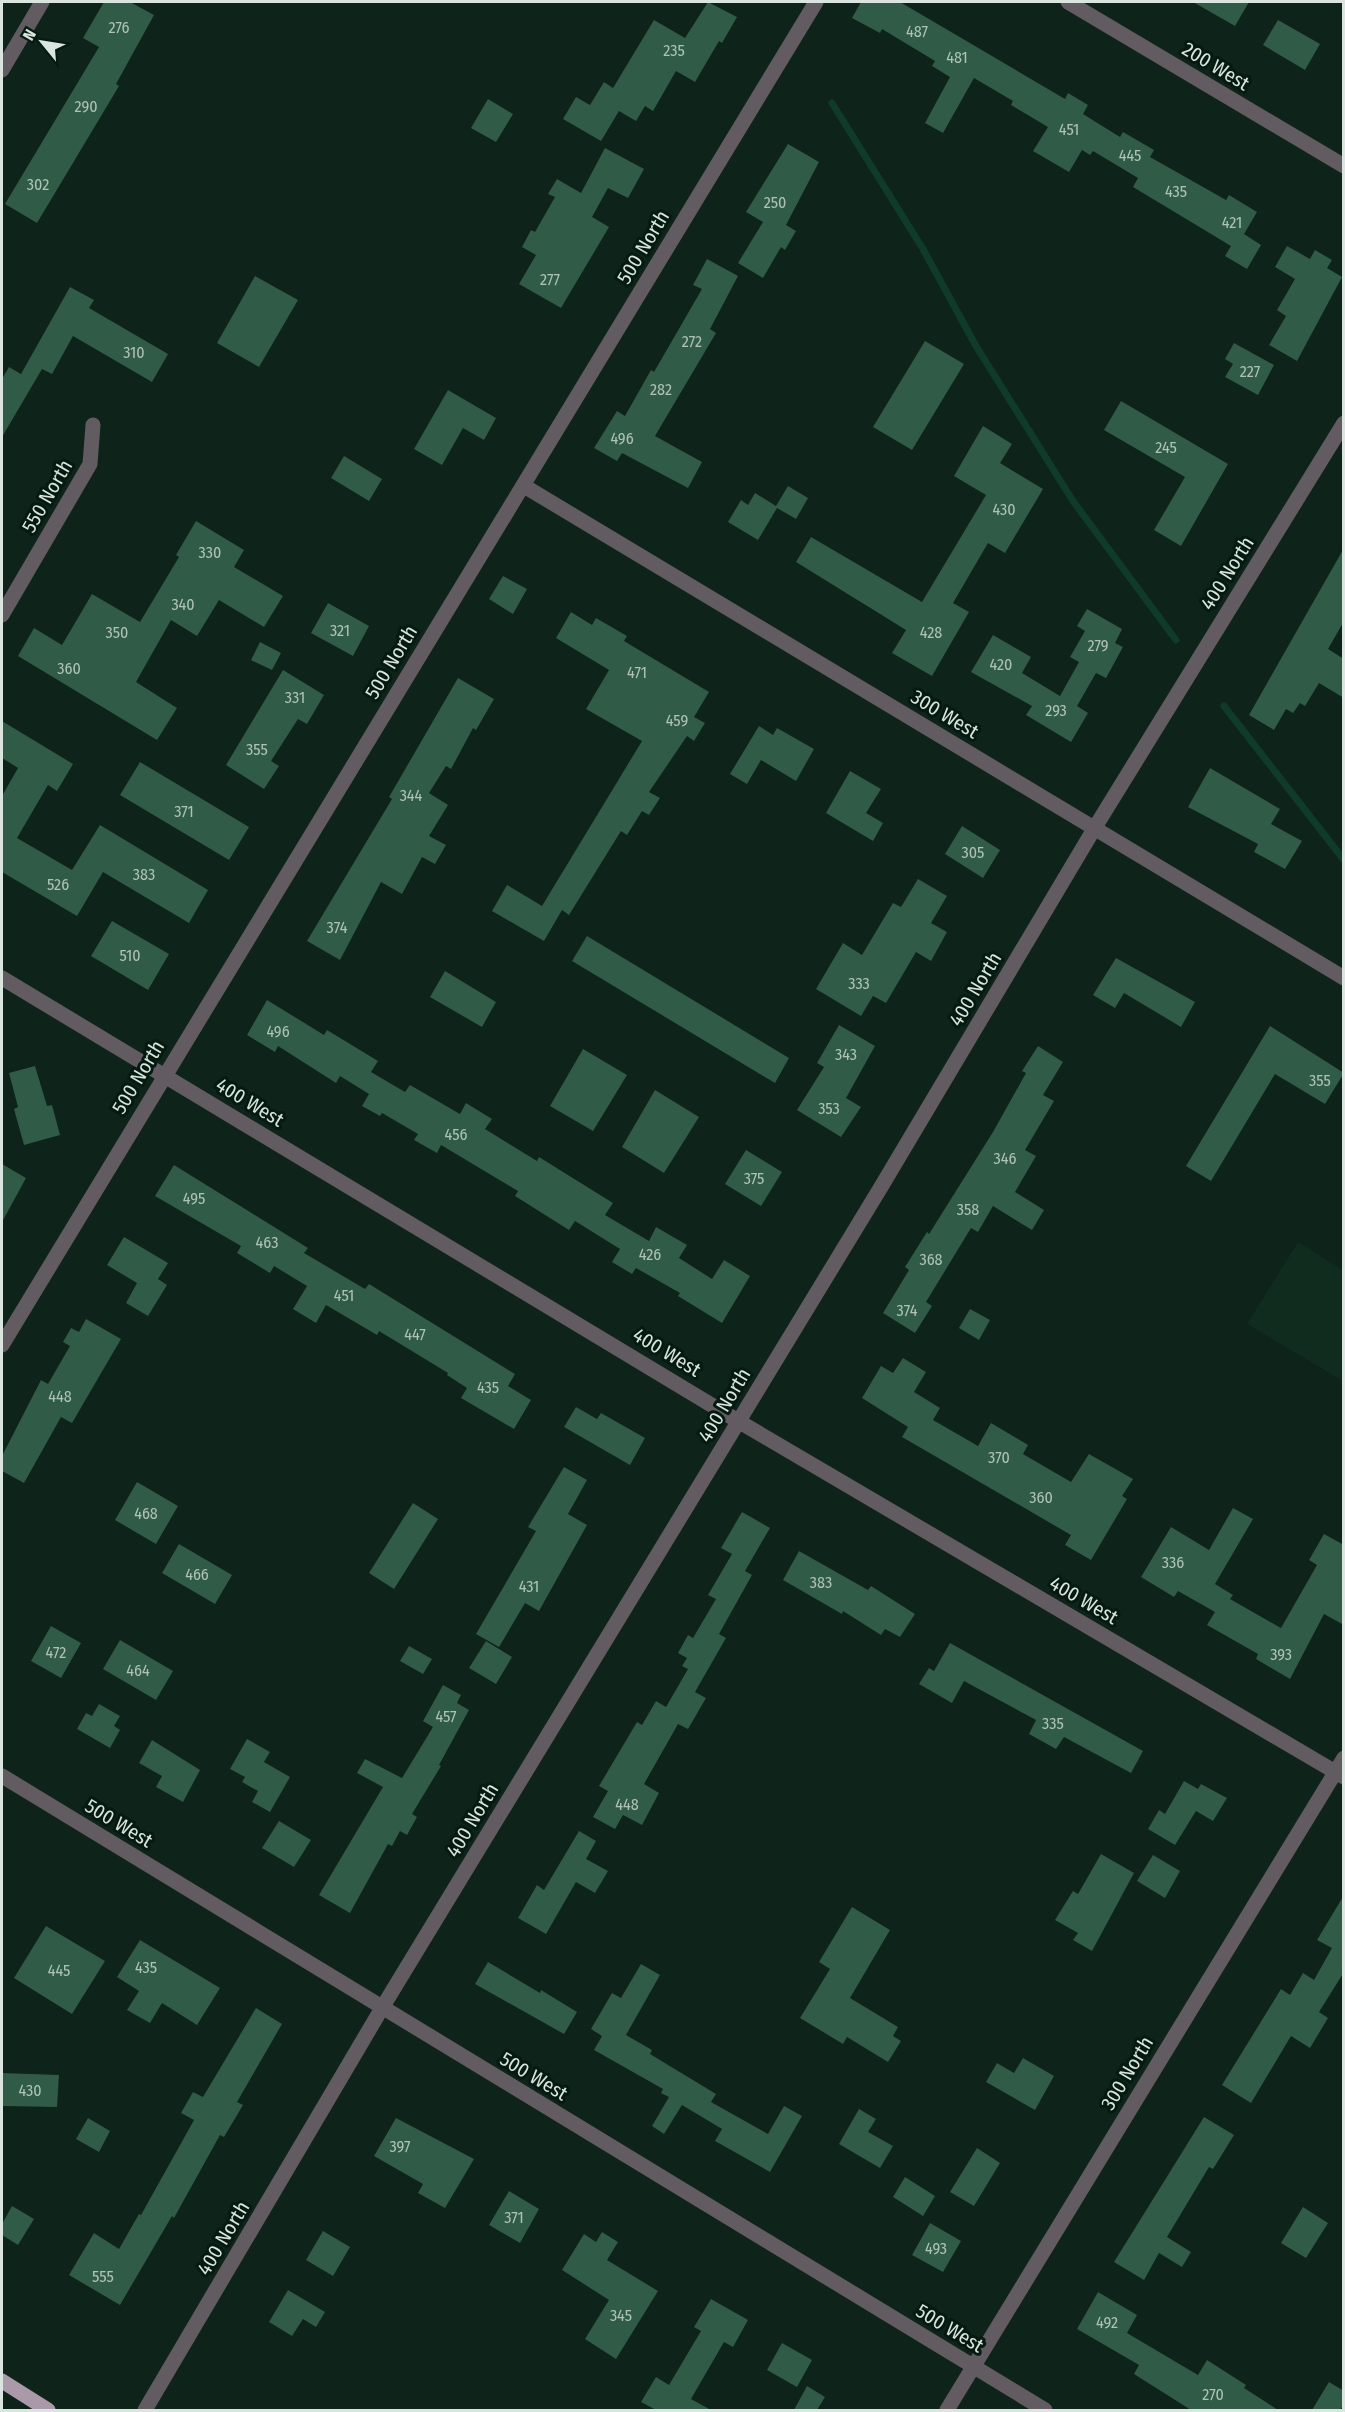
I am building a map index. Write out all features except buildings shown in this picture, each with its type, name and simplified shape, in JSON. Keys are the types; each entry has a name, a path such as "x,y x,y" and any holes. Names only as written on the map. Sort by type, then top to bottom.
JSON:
{"main road":[{"path":"2,2381 48,2410"}],"street":[{"path":"2,70 42,2"},
{"name":"500 North","path":"2,1345 816,2"},
{"name":"200 West","path":"1068,2 1344,166"},
{"name":"400 North","path":"145,2410 382,2008 1095,829 1344,423"},
{"name":"550 North","path":"2,615 90,464 93,425"},
{"name":"300 West","path":"524,486 1344,978"},
{"name":"400 West","path":"2,978 738,1421 1339,1774"},
{"name":"300 North","path":"947,2410 1339,1774 1344,1758"},
{"name":"500 West","path":"2,1776 1045,2410"}],"shaded area":[{"path":"1298,1242 1343,1270 1343,1381 1247,1324"}],"waterway":[{"path":"832,103 923,249 976,346 1073,501 1176,640"},
{"path":"1224,706 1344,860"}]}
